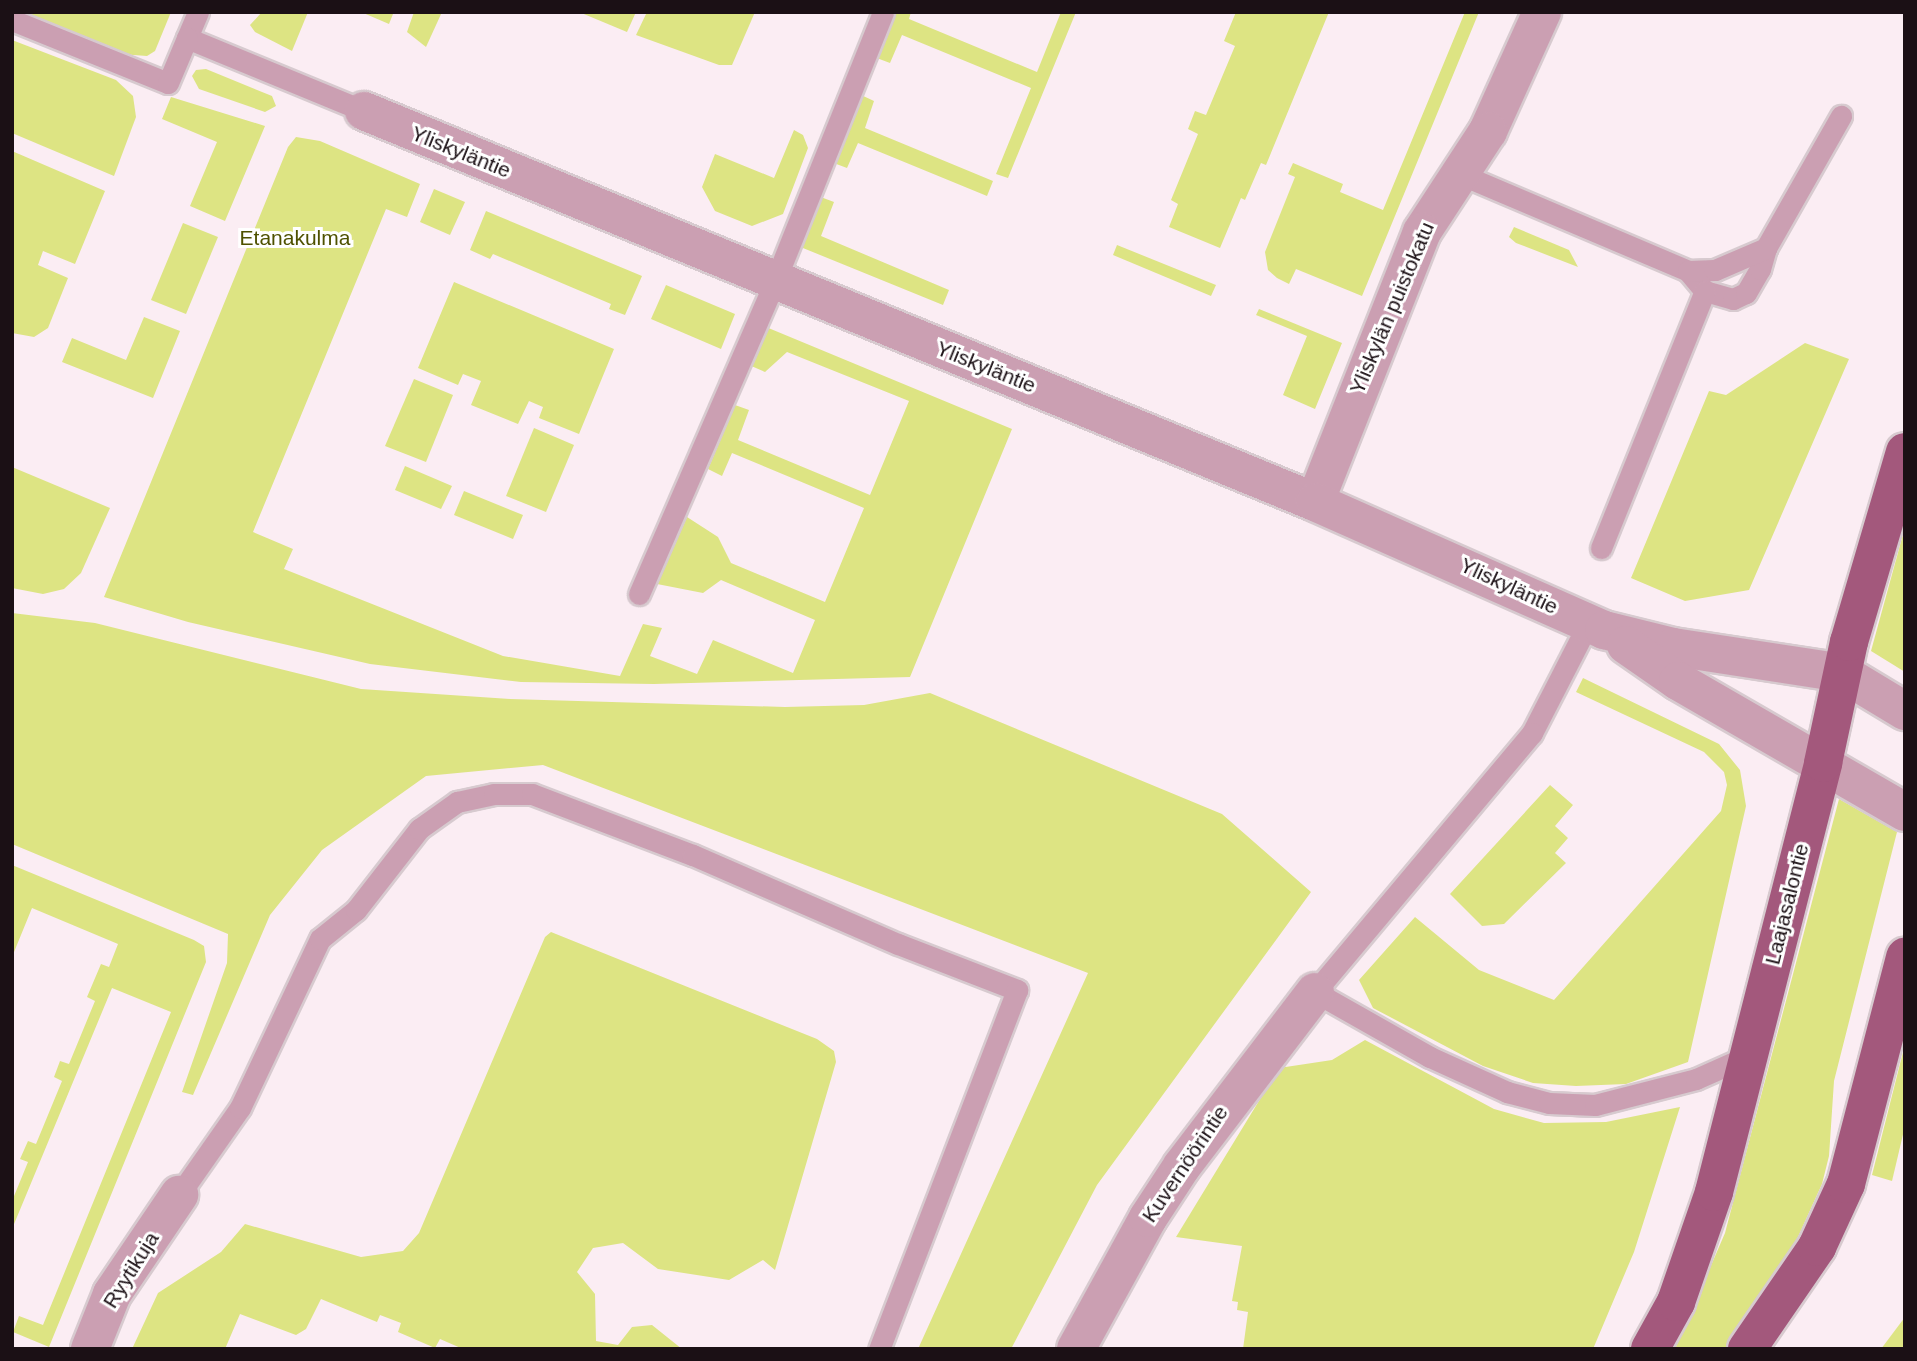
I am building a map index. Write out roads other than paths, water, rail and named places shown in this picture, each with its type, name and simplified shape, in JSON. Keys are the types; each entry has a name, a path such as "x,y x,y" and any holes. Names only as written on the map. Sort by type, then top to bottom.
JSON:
{"main road":[{"name":"Laajasalontie","path":"1650,1349 1698,1249 1823,763 1843,673 1905,452"},
{"path":"1747,1349 1817,1247 1846,1184 1905,957"}],"street":[{"name":"Yliskylän puistokatu","path":"1315,502 1422,232 1510,90 1542,12"},
{"name":"Yliskyläntie","path":"364,111 1315,502 1596,627 1678,681 1905,812"},
{"name":"Yliskyläntie","path":"1596,627 1673,647 1843,673 1905,711"},
{"name":"Kuvernöörintie","path":"1076,1349 1142,1228 1182,1166 1315,992"},
{"name":"Ryytikuja","path":"90,1349 112,1294 179,1195"}],"lane":[{"path":"12,20 168,83 198,12"},
{"path":"639,594 775,281 883,12"},
{"path":"187,38 364,111"},
{"path":"1688,271 1705,291 1733,299 1746,293 1766,248 1841,116"},
{"path":"1460,174 1688,271 1715,270 1766,248"},
{"path":"1601,548 1705,291"},
{"path":"1596,627 1532,733 1315,992 1430,1057 1507,1092 1549,1103 1595,1105 1696,1079 1748,1056"},
{"path":"179,1195 240,1108 320,939 356,910 419,830 457,803 494,794 532,794 693,855 898,944 1017,990 879,1349"}],"park label":[{"name":"Etanakulma","path":"295,238"}]}
